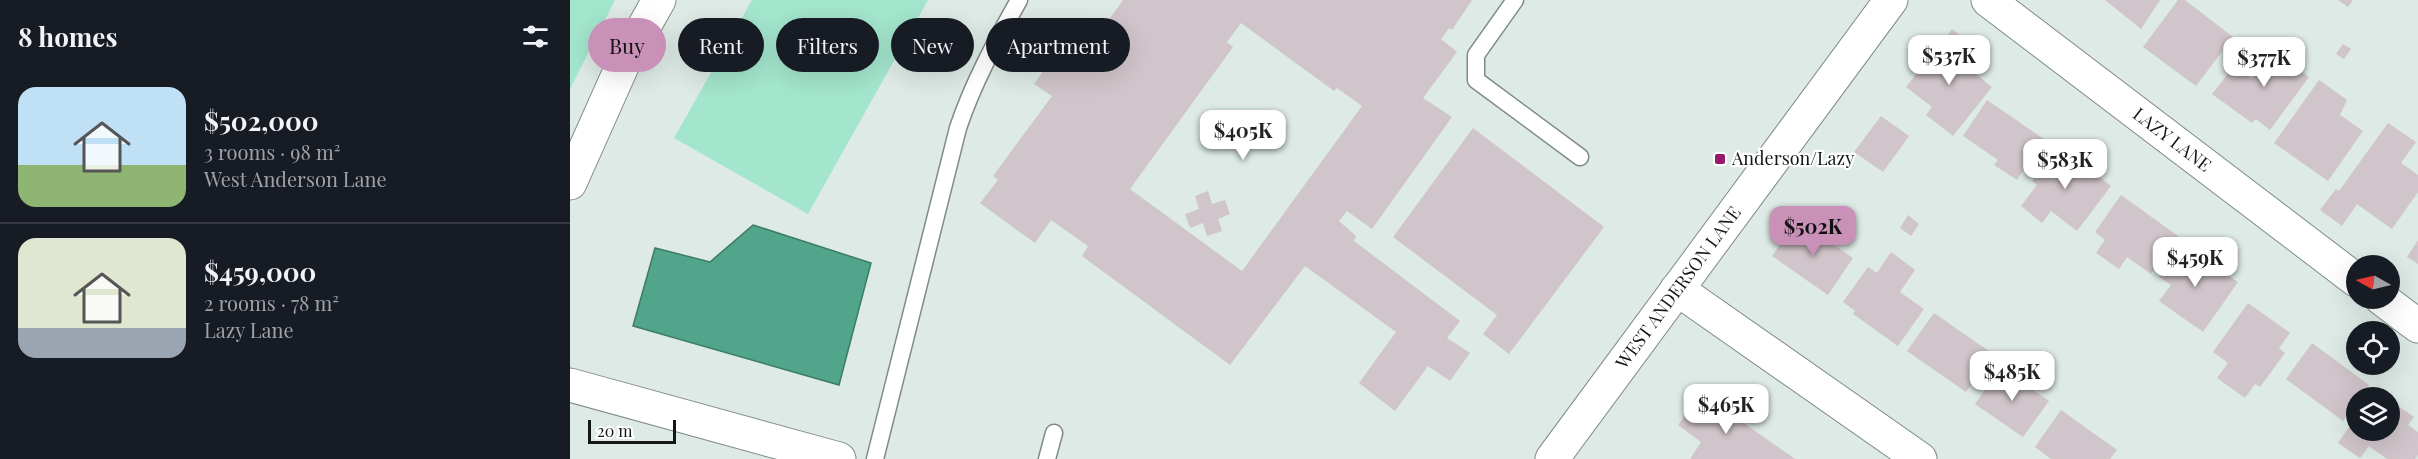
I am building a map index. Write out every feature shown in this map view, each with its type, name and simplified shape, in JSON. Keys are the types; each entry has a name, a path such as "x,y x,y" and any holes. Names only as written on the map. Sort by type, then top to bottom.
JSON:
{"street":[{"path":"570,183 623,64 659,0"},
{"name":"WEST ANDERSON LANE","path":"1552,459 1891,0"},
{"name":"LAZY LANE","path":"1988,0 2346,272"},
{"path":"1677,289 1920,459"},
{"path":"2396,309 2418,326"},
{"path":"570,385 839,459"}],"lane":[{"path":"875,459 958,128 998,36 1019,0"},
{"path":"1515,0 1476,56 1476,80 1580,158"},
{"path":"1047,459 1054,433"}],"shaded area":[{"path":"570,0 615,0 606,18 588,18 588,53 570,89"},
{"path":"752,0 928,0 918,18 891,18 891,66 808,214 674,138 711,72 764,72 764,18 742,18"},
{"path":"753,225 871,263 839,385 633,326 655,248 710,262"}],"building":[{"path":"1123,0 1472,0 1452,30 1449,28 1441,39 1457,52 1423,98 1452,117 1372,229 1347,211 1339,221 1356,236 1354,241 1460,321 1447,338 1470,353 1450,381 1428,366 1395,411 1359,383 1396,332 1305,266 1230,365 1082,256 1088,246 1051,220 1035,243 980,203 998,180 993,176 1052,96 1034,84 1043,72 1130,72 1130,18 1110,18","holes":["1241,23 1334,91 1337,88 1362,106 1242,271 1130,189 1233,47 1227,42"]},
{"path":"2105,0 2160,0 2141,29"},
{"path":"2178,0 2185,0 2233,37 2196,86 2143,47"},
{"path":"2338,0 2353,0 2348,7"},
{"path":"1952,29 1966,40 1954,57 1992,87 1953,136 1926,115 1932,107 1906,87"},
{"path":"2254,40 2265,47 2255,61 2245,54"},
{"path":"2343,44 2351,49 2344,59 2336,54"},
{"path":"2288,46 2306,58 2298,69 2309,77 2270,130 2256,119 2252,123 2212,94 2234,66 2252,79 2272,51 2280,56"},
{"path":"2319,80 2347,100 2340,115 2363,131 2328,181 2274,143"},
{"path":"1987,100 2044,139 2017,180 1994,165 1998,160 1963,136"},
{"path":"1881,116 1909,136 1883,172 1854,152"},
{"path":"2388,123 2416,142 2401,163 2418,175 2418,192 2392,229 2357,204 2342,226 2320,210 2336,189 2339,191"},
{"path":"1473,128 1604,227 1509,354 1483,334 1497,315 1393,237"},
{"path":"2059,146 2111,186 2077,231 2051,211 2042,223 2021,206 2037,185 2032,181"},
{"path":"1208,191 1212,204 1225,200 1230,214 1218,219 1222,231 1207,236 1203,223 1190,228 1185,214 1199,209 1195,196"},
{"path":"2121,195 2178,236 2151,274 2127,257 2119,269 2096,253 2105,240 2095,232"},
{"path":"1908,215 1919,224 1911,236 1900,228"},
{"path":"1798,220 1853,258 1828,295 1772,256"},
{"path":"2418,240 2418,264 2407,257"},
{"path":"2183,244 2238,282 2203,332 2159,301 2171,285 2159,277"},
{"path":"1891,252 1915,270 1900,292 1924,309 1898,346 1853,314 1855,311 1843,302 1868,267 1877,273"},
{"path":"2248,303 2290,333 2279,348 2285,353 2260,387 2255,384 2245,398 2217,378 2228,363 2213,352"},
{"path":"1934,313 1993,354 1966,392 1907,351"},
{"path":"2312,343 2346,368 2346,375 2355,375 2369,385 2368,387 2346,387 2346,417 2343,421 2286,379"},
{"path":"2001,367 2049,401 2023,437 1975,404"},
{"path":"1701,393 1795,459 1690,459 1701,442 1678,425"},
{"path":"2400,407 2414,417 2408,425 2418,432 2418,455 2415,459 2387,459 2369,446 2360,458 2338,443 2346,431 2346,441 2400,441"},
{"path":"2061,410 2117,450 2110,459 2051,459 2035,447"}],"place":[{"name":"Anderson/Lazy","path":"1720,159"}]}
